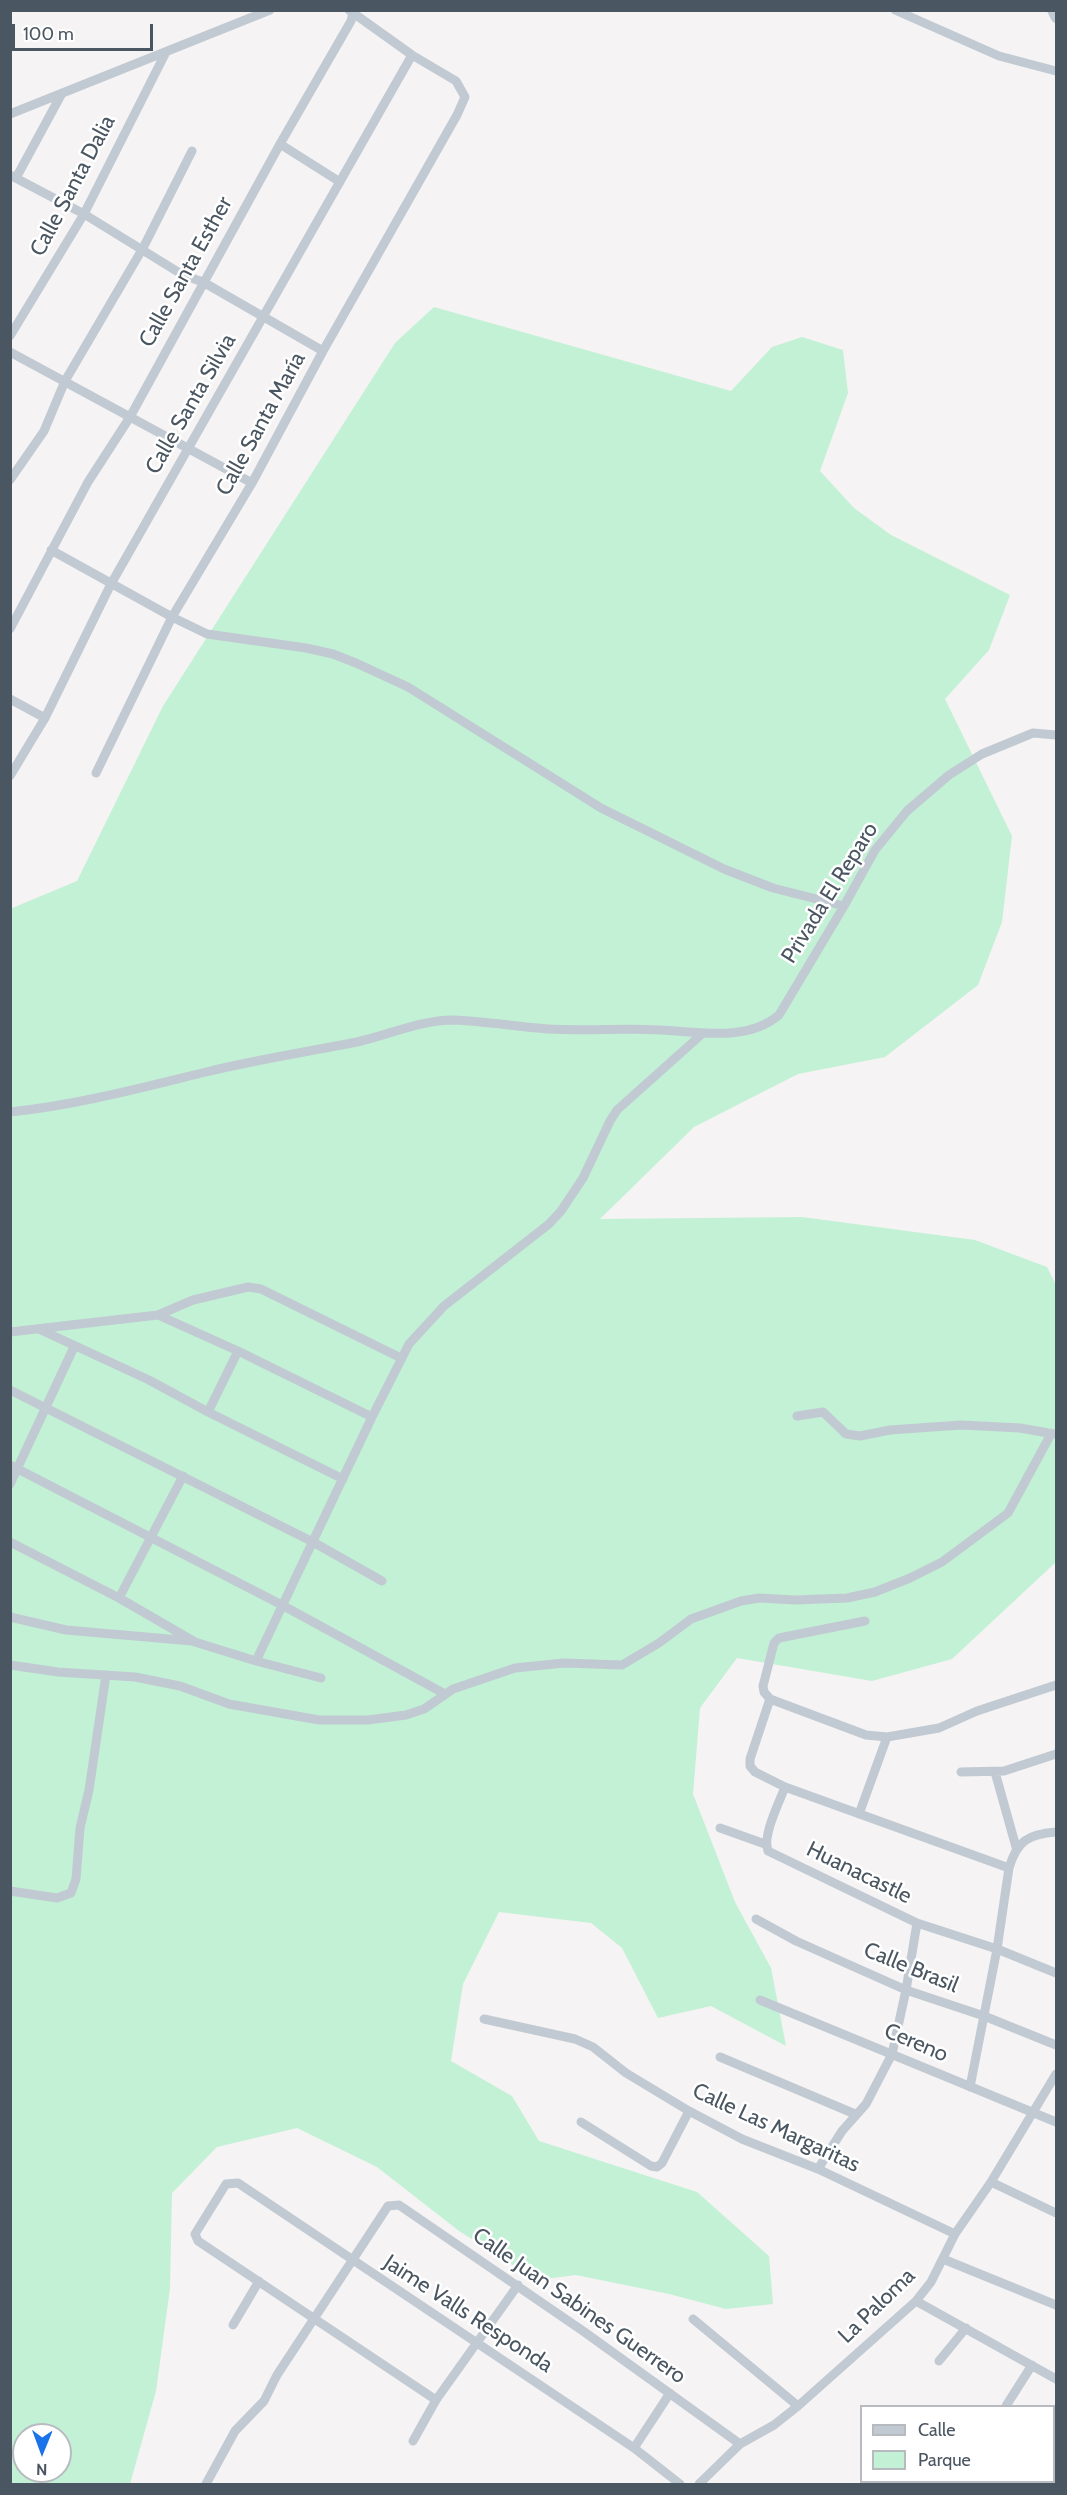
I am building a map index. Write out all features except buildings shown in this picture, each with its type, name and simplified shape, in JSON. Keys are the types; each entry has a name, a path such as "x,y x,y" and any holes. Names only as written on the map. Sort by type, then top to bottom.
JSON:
{"street":[{"path":"10,114 270,10"},
{"path":"895,10 999,56 1056,71"},
{"path":"1052,10 1056,18"},
{"path":"351,12 412,55"},
{"name":"Calle Santa Esther","path":"10,629 88,482 130,417 280,144 351,21 351,12"},
{"name":"Calle Santa Dalia","path":"10,336 84,214 166,52"},
{"name":"Calle Santa María","path":"96,773 172,617 252,483 465,97 456,81 412,55"},
{"name":"Calle Santa Silvia","path":"10,776 45,718 111,584 412,55"},
{"path":"61,95 13,177 22,184 84,214 143,248 183,275 203,282 323,351"},
{"path":"280,144 340,182"},
{"path":"10,480 44,431 65,381 143,248 192,151"},
{"path":"10,352 252,483"},
{"path":"51,549 111,584 207,634 306,648 333,654 356,663 408,687 601,808 724,869 773,888 844,906"},
{"path":"10,699 45,718"},
{"name":"Privada El Reparo","path":"10,1112 53,1108 105,1098 207,1072 376,1038 432,1022 453,1020 546,1029 661,1030 702,1034 754,1030 768,1024 779,1015 875,850 908,810 950,775 982,754 1018,737 1033,733 1056,735"},
{"path":"256,1662 401,1358 420,1332 444,1306 549,1224 583,1178 617,1110 702,1034"},
{"path":"10,1332 158,1315 193,1300 248,1287 261,1289 401,1358"},
{"path":"158,1315 238,1351 372,1417"},
{"path":"41,1329 74,1347 149,1380 343,1479"},
{"path":"10,1484 14,1467 74,1347"},
{"path":"208,1412 238,1351"},
{"path":"10,1390 313,1542 382,1581"},
{"path":"10,1665 58,1672 135,1677 180,1686 248,1708 333,1721 406,1715 424,1709 445,1694 499,1673 534,1665 622,1665 699,1614 741,1601 759,1598 840,1599 875,1592 910,1578 942,1562 1008,1513 1054,1434 1020,1428 961,1425 890,1430 860,1436 846,1434 823,1412 797,1416"},
{"path":"14,1467 282,1605 445,1694"},
{"path":"119,1598 183,1476"},
{"path":"10,1542 119,1598 195,1642 256,1662 321,1678"},
{"path":"10,1617 66,1630 195,1642"},
{"path":"865,1621 779,1638 774,1643 763,1686 764,1692 770,1699 866,1735 887,1737 939,1728 976,1711 1056,1685"},
{"path":"10,1891 57,1898 71,1893 76,1879 80,1828 89,1790 106,1675"},
{"path":"770,1699 750,1767 755,1772 785,1787 1009,1868"},
{"path":"859,1814 887,1737"},
{"path":"961,1772 995,1772 1056,1754"},
{"path":"970,2087 997,1949 1009,1868 1016,1847 995,1772"},
{"path":"765,1844 785,1787"},
{"name":"Huanacastle","path":"720,1828 765,1844 768,1851 917,1923 997,1949 1056,1973"},
{"path":"1016,1847 1038,1835 1056,1832"},
{"name":"Calle Brasil","path":"756,1919 796,1941 906,1990 984,2016 1056,2044"},
{"path":"818,2169 855,2114 866,2104 892,2054 917,1923"},
{"name":"Cereno","path":"760,2000 1056,2122"},
{"name":"Calle Las Margaritas","path":"484,2019 575,2040 593,2047 626,2073 689,2111 742,2139 818,2169 955,2234"},
{"path":"720,2057 855,2114"},
{"name":"La Paloma","path":"699,2484 740,2444 774,2425 798,2406 916,2301 931,2282 955,2234 1034,2113 1056,2074"},
{"path":"581,2122 651,2166 657,2167 662,2163 689,2111"},
{"path":"990,2182 1056,2213"},
{"name":"Jaime Valls Responda","path":"259,2281 198,2241 195,2234 226,2184 238,2183 634,2448 680,2484"},
{"name":"Calle Juan Sabines Guerrero","path":"352,2261 388,2206 399,2205 518,2285 740,2444"},
{"path":"943,2259 1056,2305"},
{"path":"206,2484 235,2431 264,2401 277,2375 352,2261"},
{"path":"233,2325 259,2281 436,2400"},
{"path":"413,2441 436,2400 518,2285"},
{"path":"916,2301 1056,2379"},
{"path":"693,2319 798,2406"},
{"path":"939,2361 966,2328"},
{"path":"1007,2405 1032,2366"},
{"path":"634,2448 670,2393"}],"green space":[{"path":"434,307 731,391 772,347 802,337 843,350 848,393 820,471 854,508 891,535 1010,595 989,650 945,699 1012,836 1002,922 978,985 885,1057 798,1074 694,1127 600,1219 802,1217 975,1240 1047,1267 1056,1285 1056,1562 952,1659 872,1681 737,1658 700,1708 693,1794 735,1902 771,1968 786,2046 711,2006 658,2018 622,1948 591,1923 499,1912 463,1984 451,2061 512,2096 539,2141 697,2192 769,2256 773,2304 726,2309 669,2294 576,2275 537,2280 459,2231 377,2167 297,2128 217,2147 172,2193 170,2288 156,2391 130,2484 11,2484 10,909 77,881 163,706 395,343"}]}
